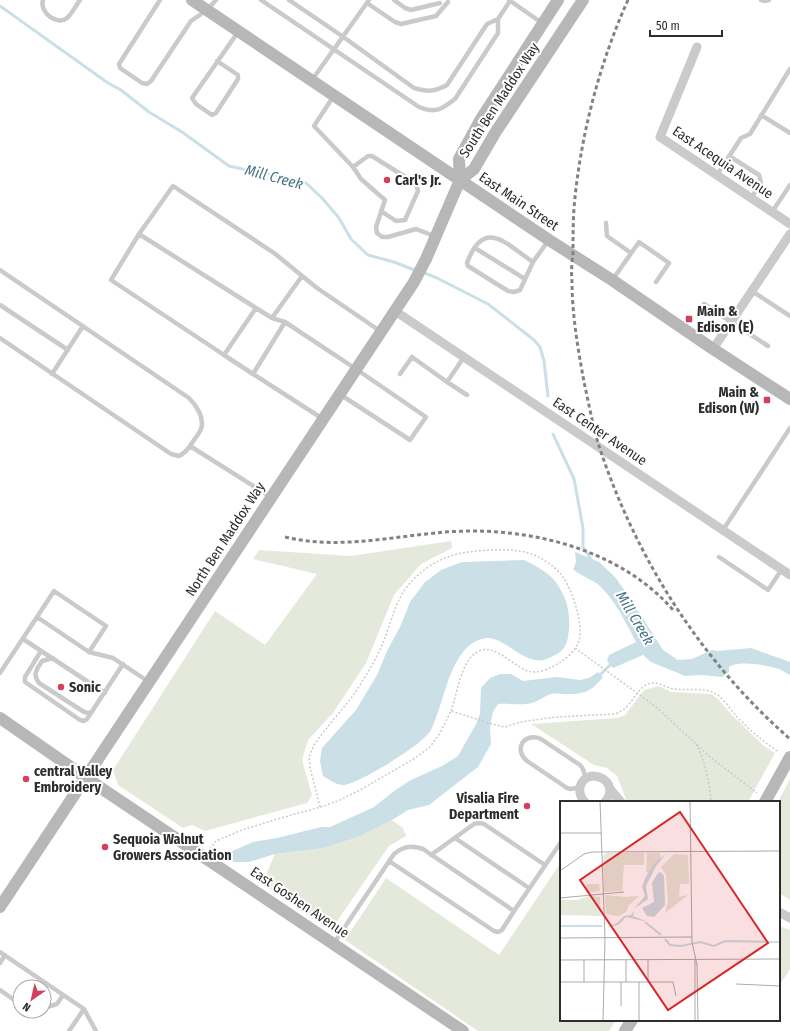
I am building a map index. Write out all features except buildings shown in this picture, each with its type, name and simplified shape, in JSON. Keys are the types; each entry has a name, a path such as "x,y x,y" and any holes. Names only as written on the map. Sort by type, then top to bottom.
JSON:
{"street":[{"name":"East Main Street","path":"192,0 549,240 612,280 713,349 790,399"},
{"name":"South Ben Maddox Way","path":"460,180 459,159 470,138 558,0"},
{"name":"South Ben Maddox Way","path":"460,180 474,169 495,133 583,0"},
{"name":"East Acequia Avenue","path":"697,47 660,137 790,224"},
{"name":"North Ben Maddox Way","path":"0,907 395,311 426,259 460,180"},
{"path":"713,349 790,234"},
{"name":"East Center Avenue","path":"395,311 790,574"},
{"name":"East Goshen Avenue","path":"0,718 86,778 463,1031"},
{"path":"761,798 785,755"},
{"path":"584,801 581,796 580,787 586,779 594,776 599,776 606,781 610,790 620,801"},
{"path":"606,801 610,790"},
{"path":"780,913 790,918"},
{"path":"625,1031 631,1021"}],"lane":[{"path":"43,0 41,5 43,11 56,20 62,21 67,19 80,0"},
{"path":"160,0 119,64 120,68 142,83 147,84 151,81 191,21 207,10 216,0"},
{"path":"261,0 419,107 436,111 445,107 455,99 498,33 498,19 510,0 544,23"},
{"path":"289,0 414,88 425,92 436,90 447,85 487,24 498,19"},
{"path":"394,0 405,8 411,10 448,1"},
{"path":"435,0 440,3"},
{"path":"761,0 765,2 769,0"},
{"path":"312,80 342,36 368,2 395,22 401,24 436,16 448,1"},
{"path":"217,61 238,75 238,79 216,113 212,115 196,104 192,98 217,61 238,30"},
{"path":"717,175 741,138 750,134 790,69"},
{"path":"334,96 314,126 354,167 361,179 385,200 376,227 378,233 382,237 388,237 416,229 436,237"},
{"path":"762,115 790,133"},
{"path":"354,167 368,156 372,156 415,183 418,191 405,220 396,221 381,211"},
{"path":"729,156 759,175 761,183 751,198"},
{"path":"772,212 790,185"},
{"path":"323,419 111,280 139,234 173,186 274,254 317,288 381,332"},
{"path":"606,223 607,236 631,253"},
{"path":"139,234 272,318 285,322 426,417 410,440 340,394"},
{"path":"533,262 502,240 494,237 485,237 474,248 468,260 468,266 508,291 514,292 520,290 533,262 549,240"},
{"path":"612,280 639,242 669,263 656,282"},
{"path":"474,248 525,279"},
{"path":"0,270 189,398 195,404 200,413 202,421 201,429 186,452 179,456 168,452 0,338"},
{"path":"272,318 302,276"},
{"path":"752,291 790,316"},
{"path":"0,304 68,350"},
{"path":"704,304 768,346"},
{"path":"224,355 256,308"},
{"path":"254,374 285,322"},
{"path":"52,374 83,326"},
{"path":"400,374 412,357 467,394"},
{"path":"448,382 464,357"},
{"path":"723,530 790,428"},
{"path":"190,446 271,497"},
{"path":"719,557 768,590 782,569"},
{"path":"0,673 54,591 106,626 89,652"},
{"path":"37,617 89,652 113,658 149,682"},
{"path":"23,639 105,693"},
{"path":"41,651 25,677 25,682 80,720 84,721 105,693 123,664"},
{"path":"53,658 42,661 35,673 35,678 39,683 84,712 89,713 92,711"},
{"path":"580,787 570,789 567,788 522,757 520,752 524,741 529,737 541,739 580,765 586,779"},
{"path":"431,856 474,824 479,823 484,824 545,865"},
{"path":"455,838 529,888"},
{"path":"389,861 494,931 498,932 502,930 560,843"},
{"path":"334,943 394,854 400,848 407,846 414,846 423,849 431,856 514,911"},
{"path":"0,952 84,1009 96,1031"},
{"path":"0,963 5,955"},
{"path":"0,990 12,998"},
{"path":"52,1006 57,1004 63,995"},
{"path":"69,1031 84,1009"}],"path":[{"path":"205,857 216,841 242,830 320,807 340,800 412,760 429,748 439,735 452,711 462,674 469,660 476,652 484,649 492,650 501,654 522,669 533,672 546,670 568,657 579,641 580,632 579,622 568,584 560,573 539,556 516,550 476,551 448,557 436,562 424,570 402,594 374,663 350,700 313,747 309,757 310,768 320,807"},
{"path":"575,648 655,706 709,756 761,798"},
{"path":"452,711 492,724 505,726 520,722 556,717 615,714 622,712 629,706 642,688 647,684 654,682 672,689 713,692 720,697 765,744 785,755"},
{"path":"694,742 699,750 712,801"}],"shaded area":[{"path":"451,541 452,548 421,564 394,595 366,663 333,713 308,740 302,760 312,795 307,803 205,831 192,825 183,828 118,785 113,770 215,611 265,645 317,574 253,559 259,550 351,556"},
{"path":"659,686 671,692 711,694 718,699 731,714 764,746 775,753 749,801 627,801 617,776 607,768 594,765 531,724 618,718 625,715 644,690"},
{"path":"790,779 790,900 780,894 780,801 779,801"},
{"path":"392,820 403,828 406,836 389,846 331,930 262,884 275,854 324,848 358,837"},
{"path":"560,864 560,1021 615,1021 609,1031 478,1031 345,940 386,878 499,955"},
{"path":"780,926 790,930 790,969 780,984"}],"water":[{"path":"575,552 599,562 615,577 663,650 678,660 692,659 712,650 718,651 751,648 790,662 790,675 774,667 739,664 729,667 729,672 722,677 702,675 685,676 651,662 643,655 613,668 607,661 609,655 636,642 620,613 601,587 573,569 576,562"},
{"path":"524,560 548,574 556,582 565,599 569,618 569,631 564,648 558,654 545,660 536,660 529,659 496,640 485,638 474,642 465,649 457,661 431,730 417,744 377,770 345,785 340,785 323,776 320,761 322,748 356,710 377,675 387,651 401,625 410,602 425,582 441,570 462,562"},
{"path":"598,672 603,677 586,692 576,694 551,694 535,702 527,704 498,704 493,712 490,727 491,744 478,767 429,805 408,810 358,837 324,848 275,854 249,862 234,862 227,857 230,852 253,842 277,838 321,827 330,827 374,807 411,780 442,766 458,756 480,714 481,688 490,678 500,674 511,674 523,681 557,677 580,680 589,678"}],"waterway":[{"name":"Mill Creek","path":"0,6 108,83 121,90 149,112 182,132 229,166 282,176 306,183 322,198 339,218 351,239 368,255 394,262 417,271"},
{"name":"Mill Creek","path":"422,272 488,304 534,340 540,347 544,361 548,396"},
{"name":"Mill Creek","path":"553,434 574,479 583,528 583,547 593,562"},
{"path":"599,676 612,663"}],"railway":[{"path":"628,0 608,50 592,102 581,155 574,208 572,271 573,306 584,382 591,416 600,449 615,490 653,569 676,607 701,643 728,677 758,709 790,739"},
{"path":"285,537 323,542 341,542 379,540 435,533 467,531 499,532 532,536 564,544 595,555 624,570 651,588 674,611"}],"place":[{"name":"Carl's Jr.","path":"387,180"},
{"name":"Main & Edison (E)","path":"689,319"},
{"name":"Main & Edison (W)","path":"767,400"},
{"name":"Sonic","path":"61,687"},
{"name":"central Valley Embroidery","path":"26,779"},
{"name":"Visalia Fire Department","path":"527,806"},
{"name":"Sequoia Walnut Growers Association","path":"105,847"}]}
